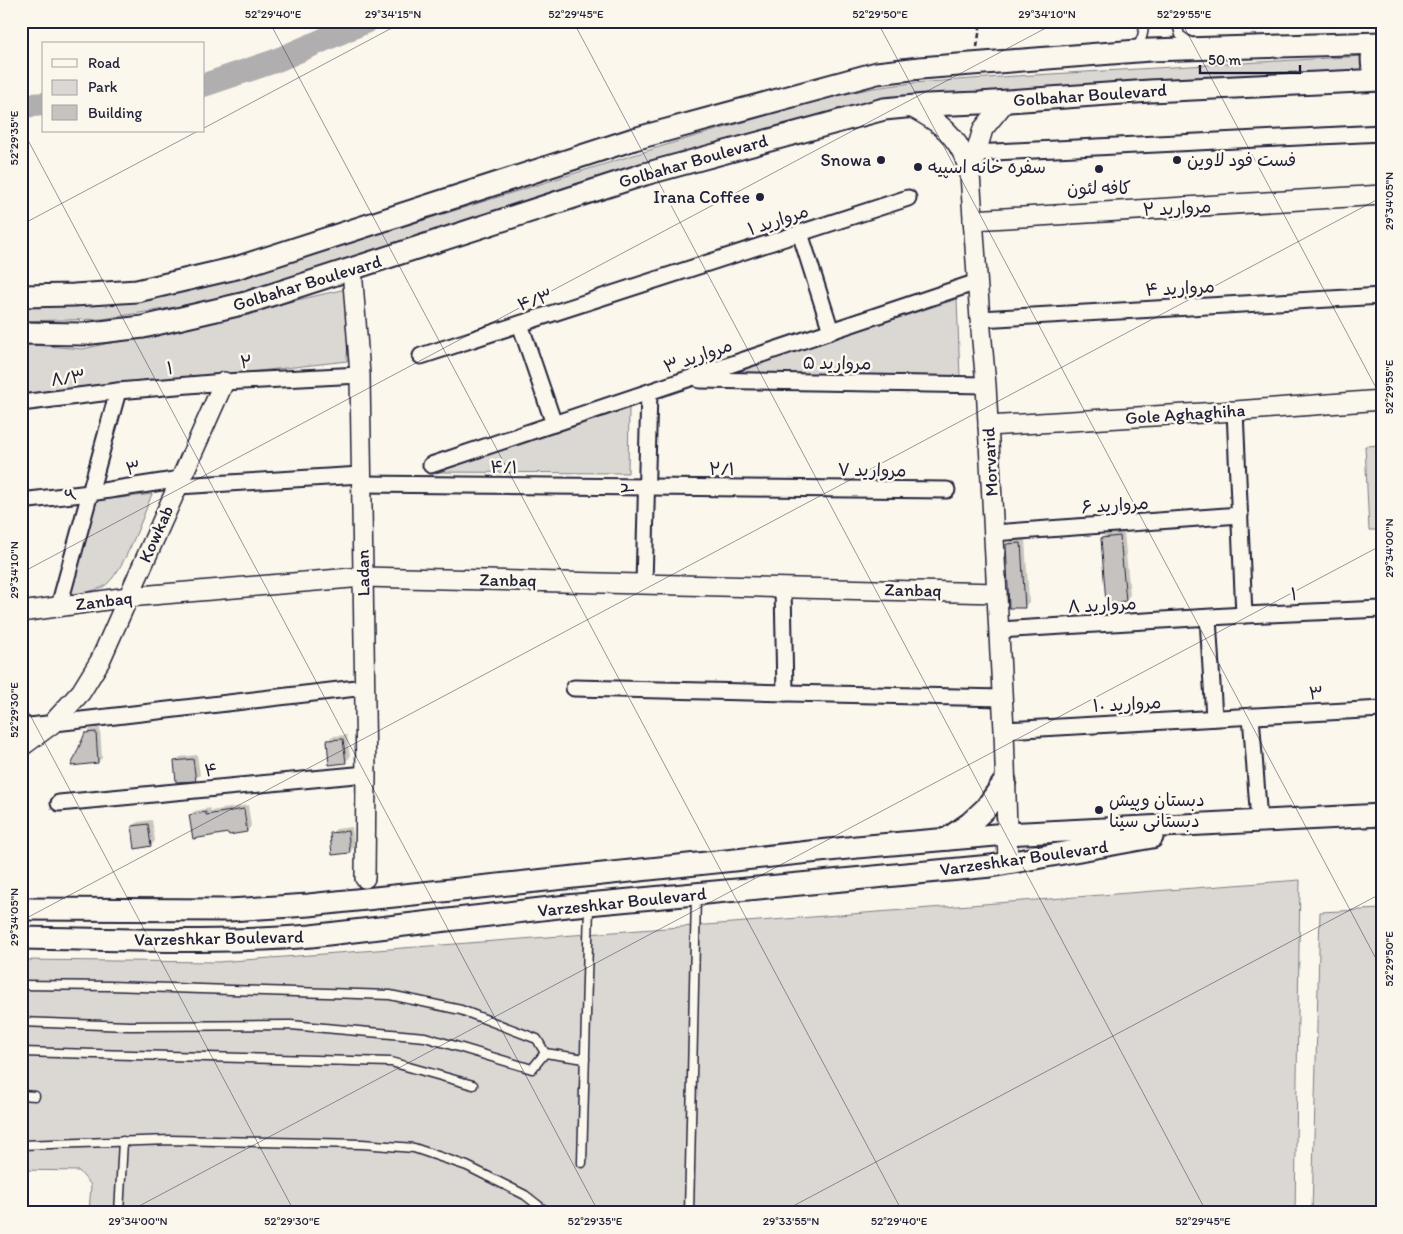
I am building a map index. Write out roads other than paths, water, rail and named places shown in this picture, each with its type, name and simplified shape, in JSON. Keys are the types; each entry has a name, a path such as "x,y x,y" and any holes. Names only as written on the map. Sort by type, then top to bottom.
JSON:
{"main road":[{"name":"Golbahar Boulevard","path":"21,296 74,295 138,290 236,268 634,138 877,73 1130,51 1382,44"},
{"path":"1382,44 1376,48 1371,57 1373,68 1382,78"},
{"name":"Golbahar Boulevard","path":"21,333 83,334 144,327 246,303 645,174 874,112 909,106 1382,78"},
{"path":"946,839 986,808 1005,780"},
{"name":"Varzeshkar Boulevard","path":"21,909 229,910 309,905 946,839 1007,834 1382,815"},
{"name":"Varzeshkar Boulevard","path":"21,938 172,941 270,940 589,904 991,866 1136,841 1218,823"}],"street":[{"name":"Morvarid","path":"1006,101 984,129 970,174 986,385 1004,730 1008,863"},
{"path":"909,106 932,118 952,135 963,153 970,174"},
{"path":"975,153 1382,133"},
{"name":"مروارید ۲","path":"973,220 1382,195"},
{"name":"مروارید ۱","path":"660,279 908,198"},
{"path":"800,233 831,332"},
{"name":"Ladan","path":"352,269 360,375 366,774 365,878"},
{"name":"۴/۳","path":"421,356 660,279"},
{"name":"مروارید ۳","path":"431,465 977,282"},
{"name":"مروارید ۴","path":"980,319 1382,296"},
{"path":"520,324 554,424"},
{"name":"۲","path":"224,382 360,375"},
{"name":"مروارید ۵","path":"688,379 986,385"},
{"name":"۱","path":"118,391 224,382"},
{"name":"Kowkab","path":"21,747 52,724 81,692 100,661 224,382"},
{"name":"۸/۳","path":"21,402 118,391"},
{"name":"۶","path":"59,606 118,391"},
{"name":"۲","path":"644,584 649,392"},
{"name":"Gole Aghaghiha","path":"988,426 1382,400"},
{"path":"1236,411 1244,615"},
{"path":"180,482 361,480"},
{"name":"۴/۱","path":"361,480 647,487"},
{"name":"۳","path":"21,501 180,482"},
{"name":"۲/۱","path":"647,487 797,488"},
{"name":"مروارید ۷","path":"797,488 947,490"},
{"name":"مروارید ۶","path":"994,533 1240,515"},
{"name":"Zanbaq","path":"21,612 128,597 363,577 997,592"},
{"path":"783,587 785,692"},
{"name":"۱","path":"1208,618 1382,609"},
{"path":"1208,618 1214,718"},
{"name":"مروارید ۸","path":"999,630 1208,618"},
{"path":"21,727 365,687"},
{"path":"574,688 1002,698"},
{"name":"۳","path":"1251,716 1382,709"},
{"path":"1251,716 1258,821"},
{"name":"مروارید ۱۰","path":"1004,730 1251,716"},
{"name":"۴","path":"59,803 366,774"}],"lane":[{"path":"1130,51 1139,44 1143,36 1144,21"},
{"path":"1176,21 1180,34 1199,48"},
{"path":"689,1213 696,894"},
{"path":"582,1163 589,904"},
{"path":"21,985 390,995 461,1010 537,1038 545,1053"},
{"path":"21,1022 129,1026 291,1025 425,1037 532,1069 545,1053"},
{"path":"21,1052 391,1062 473,1085"},
{"path":"545,1053 585,1059"},
{"path":"21,1095 35,1096"},
{"path":"21,1145 170,1140 362,1144 414,1148 466,1166 524,1195 548,1213"},
{"path":"119,1213 123,1141"}],"waterway":[{"path":"205,85 275,61 367,21"},
{"path":"21,106 42,104"}],"place":[{"name":"Snowa","path":"881,160"},
{"name":"فست فود لاوین","path":"1177,160"},
{"name":"سفره خانه اسپیه","path":"918,167"},
{"name":"کافه لئون","path":"1099,169"},
{"name":"Irana Coffee","path":"760,197"},
{"name":"دبستان وپیش دبستانی سینا","path":"1099,810"}]}
